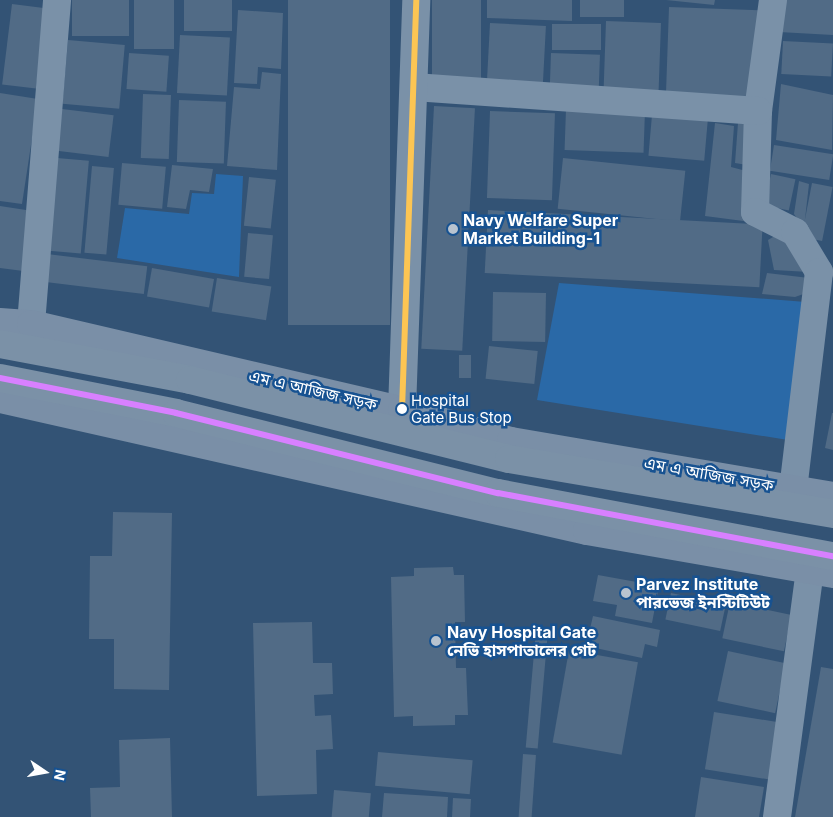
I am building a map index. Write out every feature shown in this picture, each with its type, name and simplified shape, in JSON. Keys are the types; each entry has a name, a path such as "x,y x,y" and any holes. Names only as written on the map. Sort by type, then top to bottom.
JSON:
{"highway":[{"path":"0,344 190,380 509,459 833,514"},
{"path":"0,378 176,413 498,493 833,556"}],"main road":[{"name":"এম এ আজিজ সড়ক","path":"0,322 32,324 402,410 510,441 833,496"},
{"path":"0,399 587,530 822,572"}],"street":[{"path":"32,324 57,0"},
{"path":"402,410 416,0"},
{"path":"773,0 758,111 756,212 795,232 819,272 793,489"},
{"path":"414,87 758,111"},
{"path":"777,817 822,572"}],"shaded area":[{"path":"216,174 243,176 239,277 117,258 125,208 189,214 192,193 214,194"},
{"path":"559,283 806,302 788,440 537,400"}],"building":[{"path":"72,0 129,0 129,36 72,36"},
{"path":"134,0 174,0 174,49 134,49"},
{"path":"184,0 232,0 232,31 184,31"},
{"path":"288,0 390,0 390,325 288,325"},
{"path":"432,0 481,0 481,81 432,81"},
{"path":"487,0 572,0 572,21 487,18"},
{"path":"580,0 624,0 624,17 580,17"},
{"path":"666,0 715,0 714,5"},
{"path":"784,0 833,0 833,35 779,32"},
{"path":"12,4 46,8 36,89 2,84"},
{"path":"669,7 759,10 756,103 666,100"},
{"path":"238,10 283,13 281,69 258,67 257,84 234,83"},
{"path":"606,21 661,23 658,96 603,94"},
{"path":"490,23 546,26 543,87 487,84"},
{"path":"552,24 601,24 601,50 552,50"},
{"path":"180,35 230,38 227,96 177,93"},
{"path":"68,40 125,45 119,109 62,104"},
{"path":"783,41 833,44 831,77 781,74"},
{"path":"129,53 169,56 166,92 126,89"},
{"path":"551,53 600,55 599,94 550,92"},
{"path":"262,72 281,74 277,170 227,166 234,87 260,89"},
{"path":"781,84 833,95 832,150 776,140"},
{"path":"0,93 38,99 22,204 0,201"},
{"path":"143,94 171,95 169,159 141,158"},
{"path":"179,100 226,102 224,164 177,162"},
{"name":"Navy Welfare Super Market Building-1","path":"434,106 475,108 462,351 421,349"},
{"path":"62,109 114,115 108,157 57,151"},
{"path":"566,109 645,112 644,153 565,150"},
{"path":"490,111 555,113 552,200 487,198"},
{"path":"652,115 708,120 704,161 648,156"},
{"path":"715,123 734,126 731,167 750,172 751,222 705,216"},
{"path":"738,123 753,124 753,166 735,163"},
{"path":"774,145 833,154 829,180 770,171"},
{"path":"57,158 89,161 81,253 49,251"},
{"path":"563,158 685,171 680,222 558,209"},
{"path":"122,163 166,167 162,209 118,205"},
{"path":"172,165 213,169 209,192 190,190 186,209 167,207"},
{"path":"92,166 114,168 106,255 84,253"},
{"path":"771,174 795,179 789,210 764,205"},
{"path":"249,177 276,180 271,229 244,226"},
{"path":"799,181 809,184 804,228 794,214"},
{"path":"812,183 833,187 822,241 802,237"},
{"path":"0,206 39,212 31,272 0,268"},
{"path":"488,210 763,224 759,287 485,273"},
{"path":"783,231 809,272 774,270 768,240"},
{"path":"248,233 273,235 269,279 244,277"},
{"path":"47,254 147,266 144,294 44,282"},
{"path":"152,268 214,279 209,307 147,297"},
{"path":"767,273 809,278 809,292 795,297 762,294"},
{"path":"217,278 271,287 266,320 212,312"},
{"path":"493,292 546,293 545,342 492,341"},
{"path":"489,346 538,351 534,384 486,379"},
{"path":"459,355 471,355 471,378 459,378"},
{"path":"833,413 833,450 825,448"},
{"path":"113,512 172,513 169,690 114,689 114,639 89,639 90,556 112,556"},
{"path":"453,567 454,575 464,575 465,622 455,622 456,668 466,668 468,715 455,715 455,725 413,726 413,716 394,717 391,577 414,576 414,568"},
{"name":"Parvez Institute পারভেজ ইনস্টিটিউট","path":"598,575 659,586 652,623 615,616 617,605 593,601"},
{"path":"671,593 726,605 720,631 665,619"},
{"path":"730,602 792,615 784,651 722,638"},
{"path":"593,616 660,630 657,647 645,644 642,658 586,646"},
{"path":"312,622 313,663 332,663 333,694 314,695 315,716 331,715 333,749 316,750 317,794 257,796 253,623"},
{"path":"536,630 548,631 538,749 526,748"},
{"path":"569,650 638,662 622,755 553,743"},
{"path":"728,651 786,663 775,713 717,701"},
{"path":"821,667 833,669 833,817 795,817"},
{"path":"714,712 780,722 771,780 705,769"},
{"path":"170,738 172,817 91,817 90,788 120,787 119,740"},
{"path":"378,752 473,760 470,794 375,786"},
{"path":"523,754 536,755 532,817 519,817"},
{"path":"701,777 764,787 759,817 695,817"},
{"path":"334,790 371,793 369,817 332,817"},
{"path":"384,793 448,797 447,817 382,817"},
{"path":"453,798 471,799 470,817 452,817"}],"transit line":[{"path":"402,410 416,0"},
{"path":"0,378 176,413 498,493 833,556"}],"place":[{"name":"Navy Welfare Super Market Building-1","path":"453,229"},
{"name":"Hospital Gate Bus Stop","path":"402,409"},
{"name":"Parvez Institute পারভেজ ইনস্টিটিউট","path":"626,593"},
{"name":"Navy Hospital Gate নেভি হাসপাতালের গেট","path":"436,641"}]}
